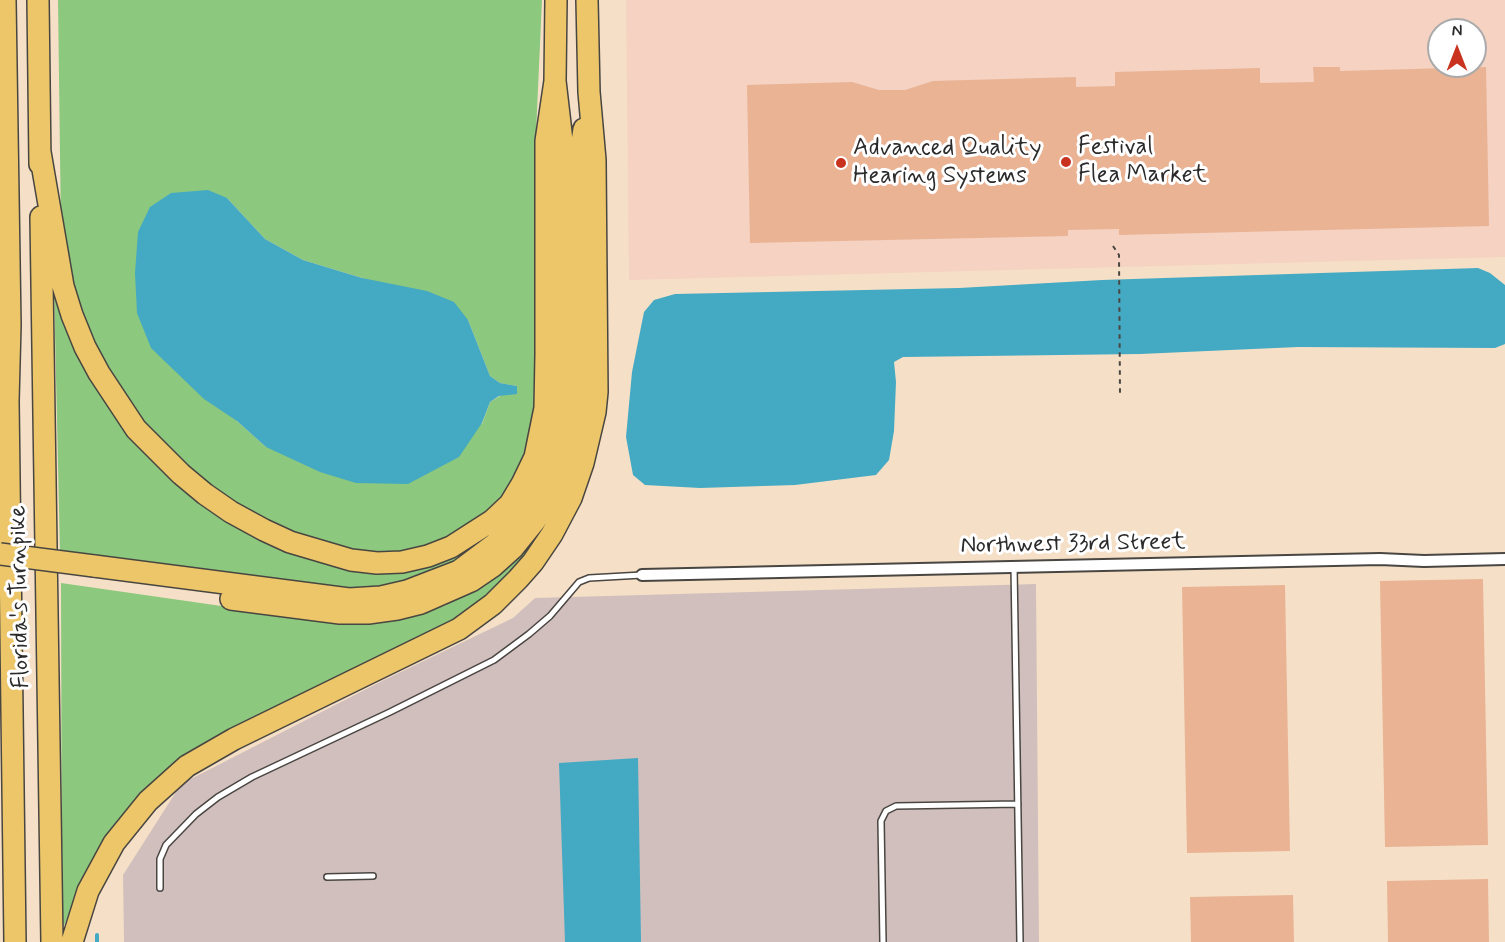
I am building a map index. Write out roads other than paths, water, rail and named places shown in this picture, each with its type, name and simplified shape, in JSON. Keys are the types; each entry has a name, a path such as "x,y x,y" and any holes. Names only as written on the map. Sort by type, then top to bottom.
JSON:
{"highway":[{"name":"Florida's Turnpike","path":"5,0 15,942"},
{"name":"Florida's Turnpike","path":"38,0 52,942"},
{"path":"0,569 94,574 348,599 381,597 407,591 459,571 495,544 524,511 538,488 547,466 558,423 563,362 562,141 555,81 556,0"},
{"path":"72,942 88,891 114,843 148,801 187,766 234,740 459,629 493,604 518,579 552,534 571,498 583,463 595,412 597,392 595,160 589,92 587,0"},
{"path":"40,152 63,286 72,315 99,373 136,429 181,474 205,494 231,512 264,530 312,549 351,560 376,563 402,562 428,556 451,547 493,520 510,504 535,457 544,408 546,141 555,81"},
{"path":"0,554 94,574 340,613 368,613 422,603 445,594 486,571 513,548 534,522 550,497 570,449 581,379 579,161 589,92"},
{"path":"0,354 8,401"}],"street":[{"name":"Northwest 33rd Street","path":"642,575 1380,559 1424,561 1505,559"}],"lane":[{"path":"1014,566 1020,942"},
{"path":"160,888 160,859 166,845 196,814 218,797 252,777 486,665 550,616 579,582 589,578 642,575"},
{"path":"883,942 881,821 886,811 897,806 1018,804"},
{"path":"327,877 373,876"}],"water":[{"path":"208,190 227,198 265,239 303,260 362,278 427,291 454,302 468,320 490,376 500,383 517,386 517,394 499,396 490,402 482,423 459,457 408,484 356,483 320,472 266,447 237,421 204,399 151,348 137,313 135,273 138,232 150,207 171,193"},
{"path":"1478,268 1490,273 1505,285 1505,344 1495,348 1298,347 1140,354 903,357 894,362 896,382 894,431 889,460 876,475 795,485 700,488 645,485 633,475 626,437 632,372 644,312 654,300 675,294 959,288 1102,280"},
{"path":"638,758 641,942 565,942 559,763"}],"waterway":[{"path":"97,935 97,942"}],"place":[{"name":"Festival Flea Market","path":"1066,162"},
{"name":"Advanced Quality Hearing Systems","path":"841,163"}]}
